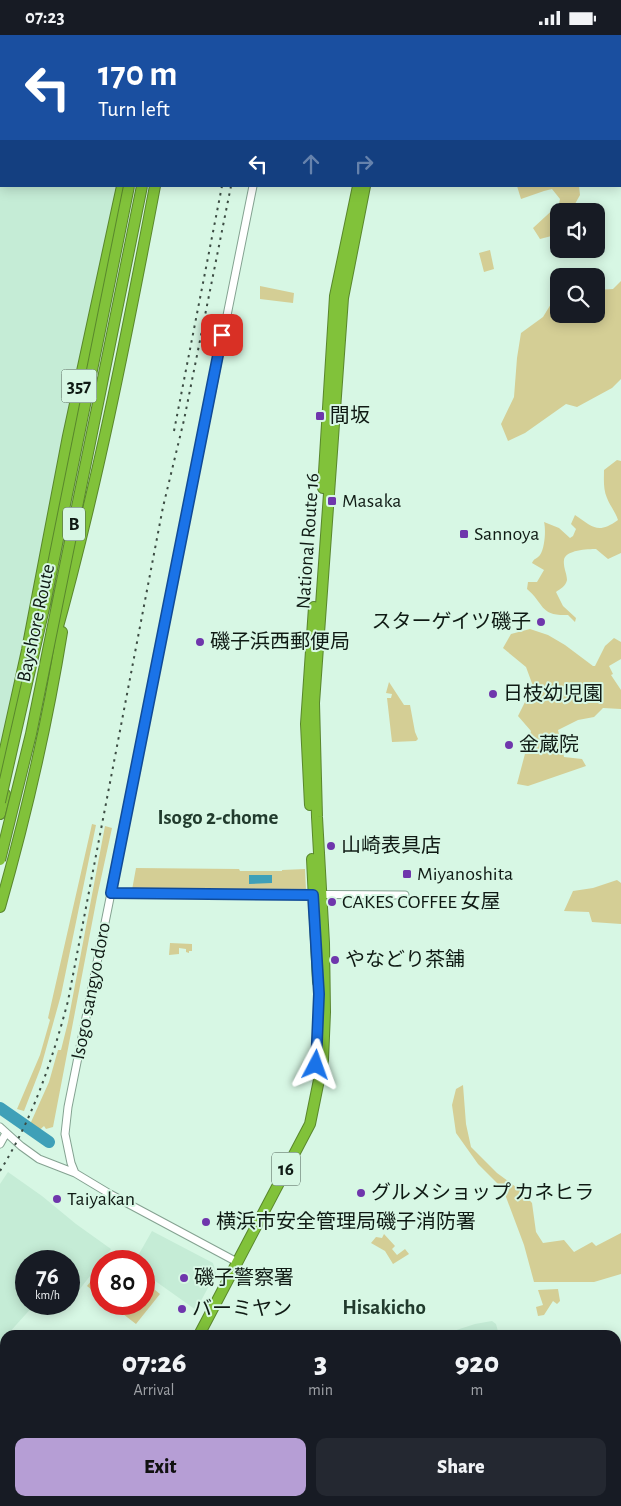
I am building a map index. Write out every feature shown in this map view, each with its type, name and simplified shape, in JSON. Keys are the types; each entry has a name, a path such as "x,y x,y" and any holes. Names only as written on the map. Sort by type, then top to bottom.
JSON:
{"highway":[{"name":"357","path":"0,772 27,650 68,436 122,187"},
{"name":"Bayshore Route","path":"0,802 44,604 130,187"},
{"name":"Bayshore Route","path":"0,860 31,734 142,187"},
{"name":"357","path":"0,851 34,713 69,589 103,442 155,187"},
{"name":"National Route 16","path":"317,895 306,725 335,297 358,187"},
{"name":"National Route 16","path":"202,1330 310,1124 318,1080 316,1065 319,994 314,703 343,298 365,187"},
{"name":"357","path":"0,814 22,716 39,586"},
{"name":"357","path":"0,907 40,754 69,589"}],"street":[{"name":"Isogo sangyo doro","path":"75,1173 65,1136 65,1120 253,187"},
{"path":"111,893 405,895"},
{"path":"0,1127 21,1146"},
{"path":"0,1144 2,1133 38,1159 75,1173 110,1194 237,1262"}],"shaded area":[{"path":"0,187 117,187 0,753"},
{"path":"517,187 579,187 580,195 576,203 559,203 560,199 552,189 521,199"},
{"path":"550,212 550,236 540,239 533,228"},
{"path":"490,250 494,269 484,272 479,253"},
{"path":"621,281 621,379 612,388 577,407 566,404 525,433 508,441 501,424 514,397 521,333 543,317 550,306 550,323 605,323 605,289 613,289"},
{"path":"260,286 294,293 293,303 260,299"},
{"path":"617,460 621,461 621,553 608,559 596,549 588,549 572,552 565,557 564,563 567,580 564,586 556,592 563,606 576,618 575,622 568,615 559,615 547,611 527,589 528,582 537,582 544,570 532,563 540,555 543,548 544,522 559,528 570,538 576,529 571,524 575,515 596,528 606,527 618,520 608,501 604,488 604,470"},
{"path":"530,629 548,635 593,666 595,666 605,646 614,638 621,642 621,659 609,666 613,674 611,675 621,690 621,709 603,708 594,717 578,720 558,730 564,757 582,759 586,766 528,786 517,784 531,731 518,716 533,686 526,667 503,648 511,634"},
{"path":"389,682 404,705 410,705 418,739 416,741 392,742 387,698 391,698 392,694 386,693"},
{"path":"92,824 96,825 61,995 41,1067 24,1111 17,1109 40,1055 50,1020 48,1018"},
{"path":"105,826 112,828 53,1127 46,1129 44,1126 33,1136 27,1131 49,1082 58,1050 61,1050 68,1022"},
{"path":"136,868 239,869 240,871 305,869 306,890 132,890"},
{"path":"617,880 621,883 621,924 592,922 589,912 564,911 573,891 593,888"},
{"path":"170,943 192,944 192,951 189,951 189,953 186,952 186,949 179,948 179,954 169,955"},
{"path":"463,1085 466,1124 471,1147 497,1173 520,1190 532,1203 536,1232 543,1243 564,1240 574,1252 592,1242 596,1246 621,1233 621,1274 594,1282 534,1282 524,1245 503,1189 478,1164 456,1133 452,1105 456,1089"},
{"path":"8,1172 111,1249 90,1250 90,1276 80,1289 80,1250 15,1250 15,1315 25,1315 12,1330 0,1330 0,1184"},
{"path":"152,1231 213,1263 216,1273 196,1310 155,1281 155,1250 141,1250"},
{"path":"384,1234 395,1246 392,1249 397,1255 405,1249 409,1254 393,1264 385,1251 371,1243 376,1237 382,1238"},
{"path":"558,1289 560,1301 557,1304 553,1301 544,1315 538,1316 536,1307 543,1305 538,1290"},
{"path":"155,1290 160,1294 155,1300"},
{"path":"124,1315 143,1315 136,1324"},
{"path":"492,1321 496,1324 498,1330 456,1330"}],"water":[{"path":"249,875 272,875 272,883 249,884"}],"waterway":[{"path":"0,1108 49,1142"}],"railway":[{"path":"174,431 222,187"},
{"path":"0,1171 32,1110 68,1001 163,507 184,420 231,187"}],"place":[{"name":"間坂","path":"320,416"},
{"name":"Masaka","path":"332,501"},
{"name":"Sannoya","path":"464,534"},
{"name":"スターゲイツ磯子","path":"541,622"},
{"name":"磯子浜西郵便局","path":"200,642"},
{"name":"日枝幼児園","path":"493,694"},
{"name":"金蔵院","path":"509,745"},
{"name":"山崎表具店","path":"331,846"},
{"name":"Miyanoshita","path":"407,874"},
{"name":"CAKES COFFEE 女屋","path":"332,902"},
{"name":"やなどり茶舗","path":"335,960"},
{"name":"グルメショップ カネヒラ","path":"361,1193"},
{"name":"Taiyakan","path":"57,1199"},
{"name":"横浜市安全管理局磯子消防署","path":"206,1222"},
{"name":"磯子警察署","path":"184,1278"},
{"name":"バーミヤン","path":"182,1309"}],"district":[{"name":"Isogo 2-chome","path":"218,817"},
{"name":"Hisakicho","path":"384,1307"}],"route":[{"path":"222,335 111,893 313,895 319,994 316,1065"}]}
